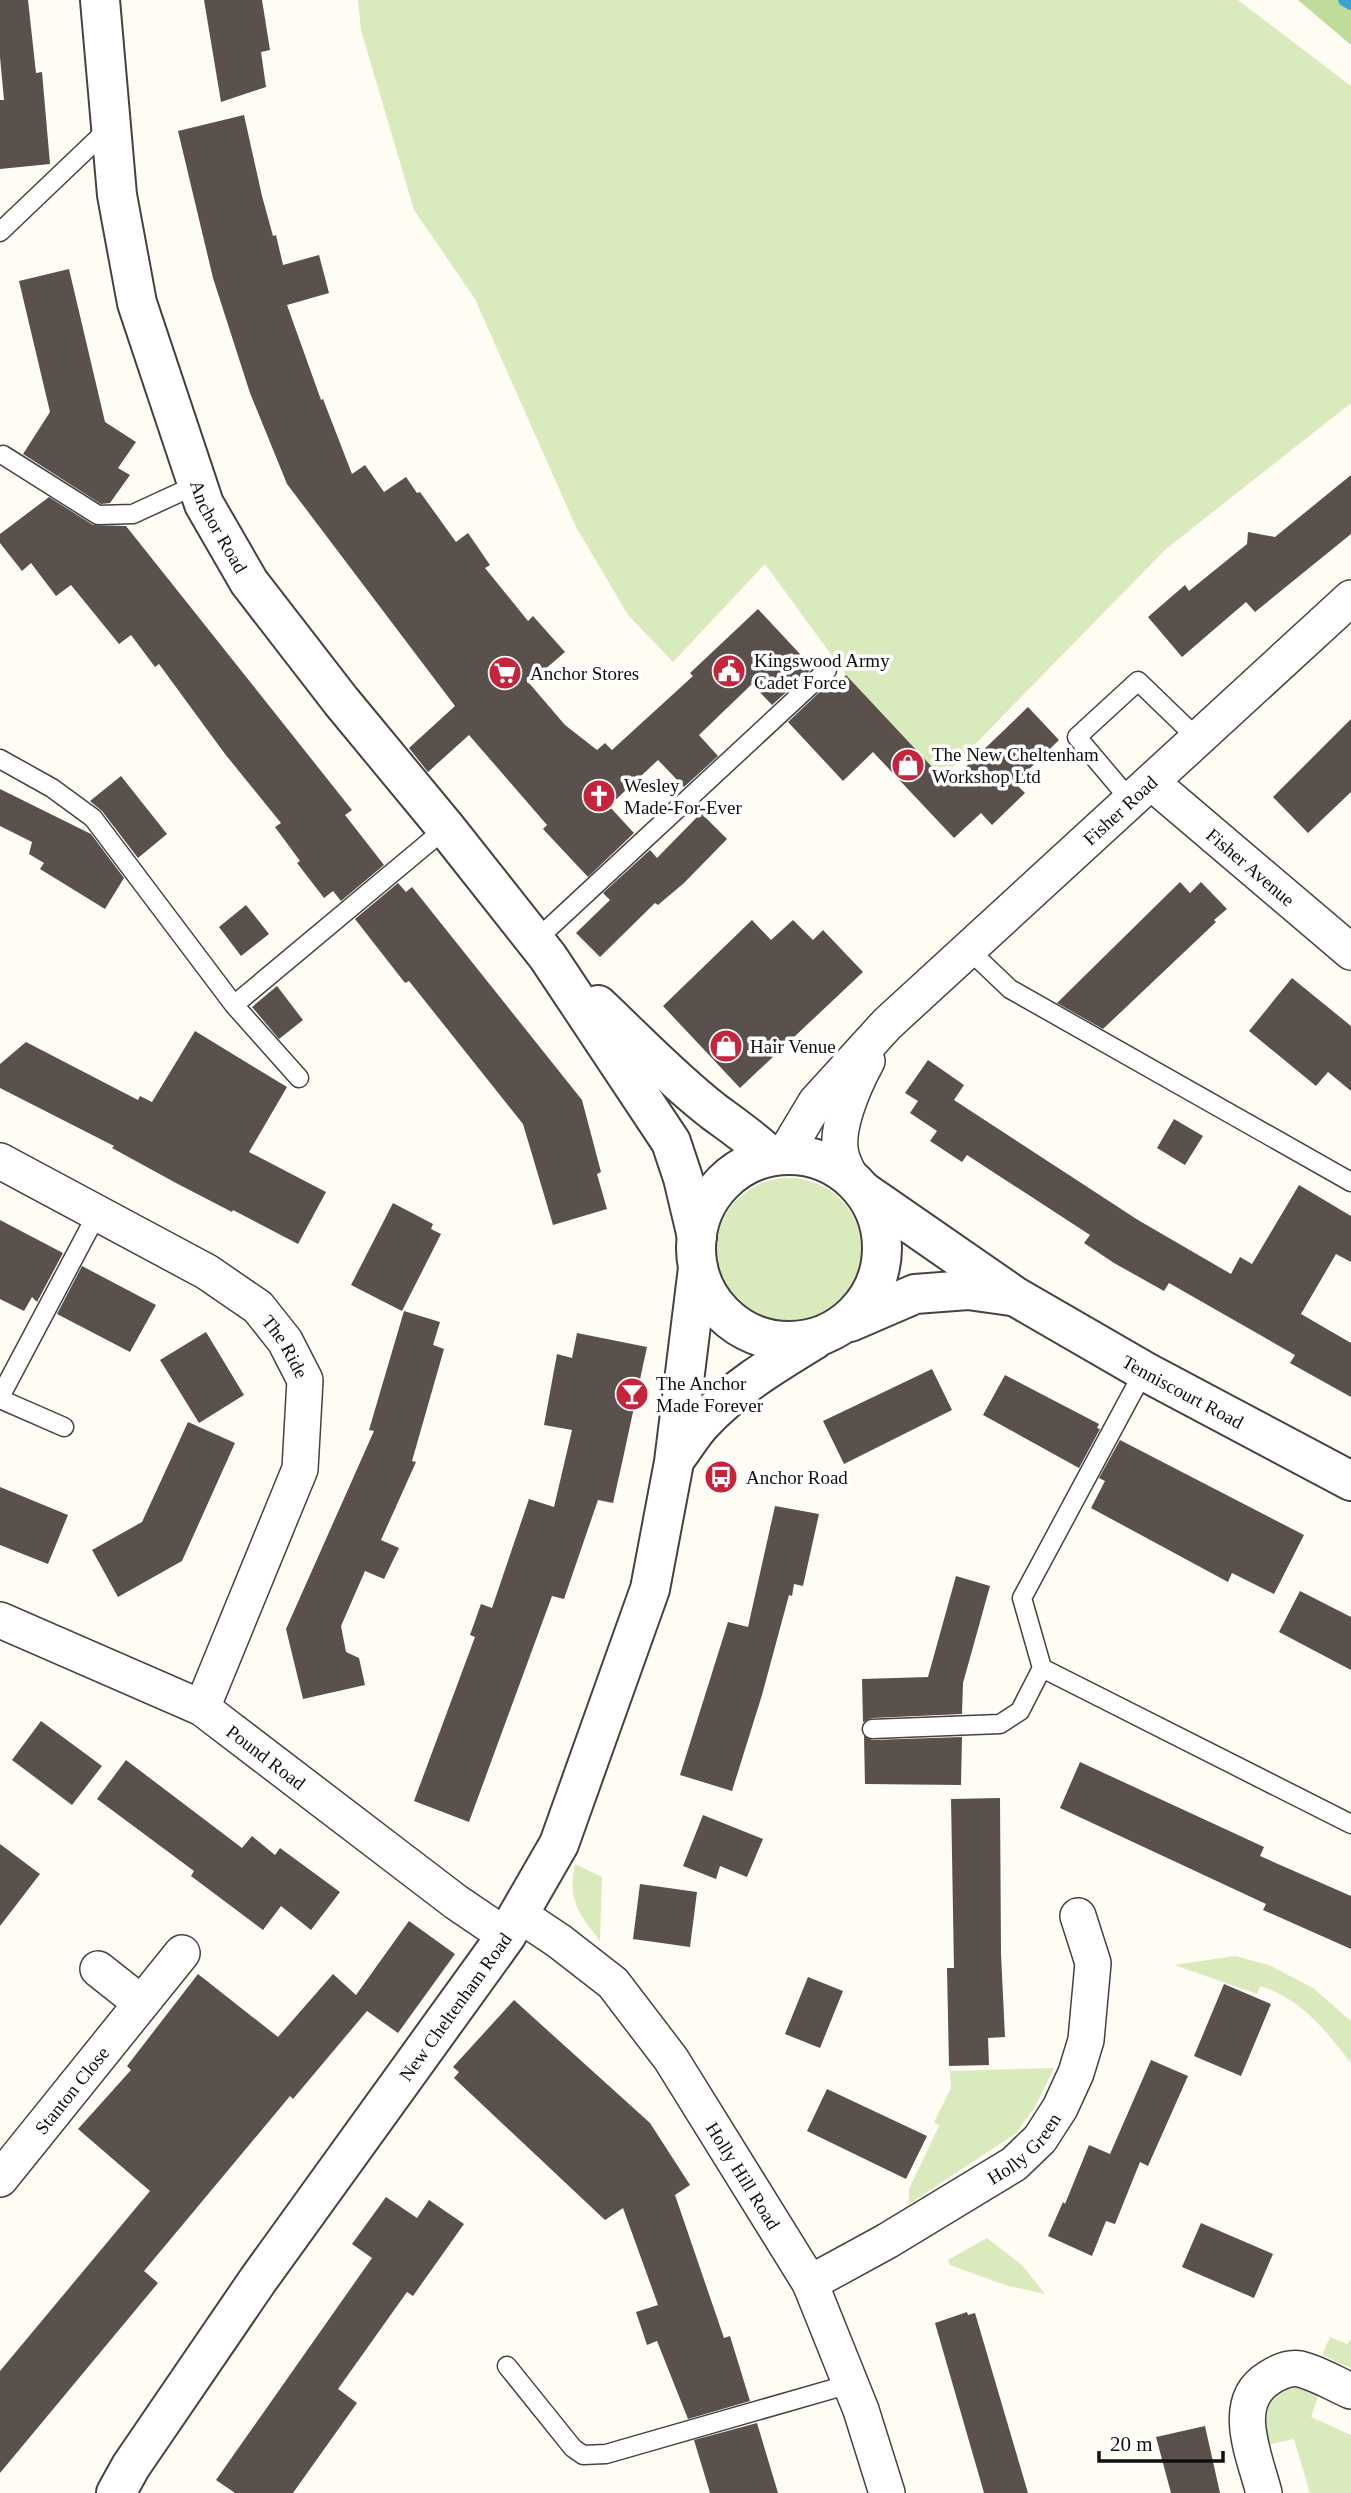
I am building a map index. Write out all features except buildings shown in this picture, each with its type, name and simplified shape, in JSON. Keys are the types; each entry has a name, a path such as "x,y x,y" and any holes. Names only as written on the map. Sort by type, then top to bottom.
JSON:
{"street":[{"name":"Anchor Road","path":"100,0 117,195 137,303 204,504 249,582 341,701 542,949 671,1142 683,1178 697,1253"},
{"name":"Fisher Road","path":"777,1153 816,1102 887,1024 1351,598"},
{"name":"Fisher Avenue","path":"1141,792 1351,952"},
{"name":"Anchor Road","path":"542,949 713,1111 777,1153"},
{"name":"Fisher Road","path":"857,1184 841,1156 842,1124 854,1086 887,1024"},
{"path":"777,1153 827,1163 857,1184 875,1211 882,1235 882,1259 876,1283 864,1305 833,1330 793,1342 767,1340 743,1330 722,1314 706,1293 697,1253 701,1218 709,1200 735,1172 777,1153"},
{"name":"The Ride","path":"0,1161 207,1272 258,1307 285,1341 304,1380 300,1469 202,1708"},
{"name":"Tenniscourt Road","path":"857,1184 1016,1297 1144,1371 1351,1481"},
{"name":"New Cheltenham Road","path":"116,2493 131,2466 258,2280 513,1925 559,1844 650,1589 674,1462 697,1253"},
{"name":"Tenniscourt Road","path":"833,1330 915,1294 968,1290 1016,1297"},
{"name":"New Cheltenham Road","path":"674,1462 699,1426 724,1401 758,1374 833,1330"},
{"name":"Pound Road","path":"0,1620 202,1708 456,1902 513,1925"},
{"name":"Holly Green","path":"810,2283 887,2241 1014,2164 1040,2139 1060,2108 1076,2073 1086,2040 1093,1963 1078,1916"},
{"name":"Holly Hill Road","path":"513,1925 559,1941 612,1983 671,2059 810,2283 850,2384 887,2493"},
{"name":"Stanton Close","path":"0,2179 181,1953"},
{"path":"98,1969 141,2003"},
{"path":"1264,2493 1247,2422 1249,2400 1258,2385 1283,2370 1299,2369 1351,2391"}],"lane":[{"path":"0,232 111,126"},
{"path":"3,455 98,515 133,514 196,485"},
{"path":"542,949 827,670"},
{"path":"1141,792 1077,737 1138,681 1198,739"},
{"path":"0,759 52,788 93,818 234,1005 299,1078"},
{"path":"234,1005 446,828"},
{"path":"969,950 1010,989 1351,1182"},
{"path":"64,1427 0,1398 97,1214"},
{"path":"872,1729 1000,1724 1020,1711 1042,1668 1022,1598 1144,1371"},
{"path":"1042,1668 1351,1824"},
{"path":"507,2366 573,2448 583,2455 607,2454 850,2384"}],"green space":[{"path":"358,0 1238,0 1351,86 1351,403 1166,549 942,778 846,675 765,564 673,662 628,615 576,527 475,299 414,210 361,30"},
{"path":"1298,0 1351,0 1351,45"},
{"path":"789,1178 817,1184 840,1200 856,1223 862,1251 856,1279 840,1302 817,1318 789,1324 761,1318 738,1302 722,1279 716,1251 722,1223 738,1200 761,1184"},
{"path":"575,1864 602,1877 600,1941 586,1923 574,1897"},
{"path":"1235,1956 1269,1965 1313,1988 1351,2021 1351,2063 1312,2017 1288,1999 1260,1986 1257,1994 1174,1965"},
{"path":"1054,2068 1035,2107 1015,2134 909,2204 909,2189 939,2126 934,2122 951,2088 950,2071"},
{"path":"987,2238 1022,2265 1045,2294 1005,2285 950,2265 948,2260"},
{"path":"1330,2337 1347,2344 1351,2339 1351,2368 1322,2355"},
{"path":"1306,2385 1320,2391 1311,2417 1351,2435 1351,2493 1310,2493 1294,2439 1267,2445 1258,2415 1263,2407 1277,2392"}],"waterway":[{"path":"1344,0 1351,4"}],"place":[{"name":"Kingswood Army Cadet Force","path":"729,671"},
{"name":"Anchor Stores","path":"505,673"},
{"name":"The New Cheltenham Workshop Ltd","path":"908,765"},
{"name":"Wesley Made-For-Ever","path":"599,796"},
{"name":"Hair Venue","path":"726,1046"},
{"name":"The Anchor Made Forever","path":"632,1394"},
{"name":"Anchor Road","path":"721,1477"}]}
